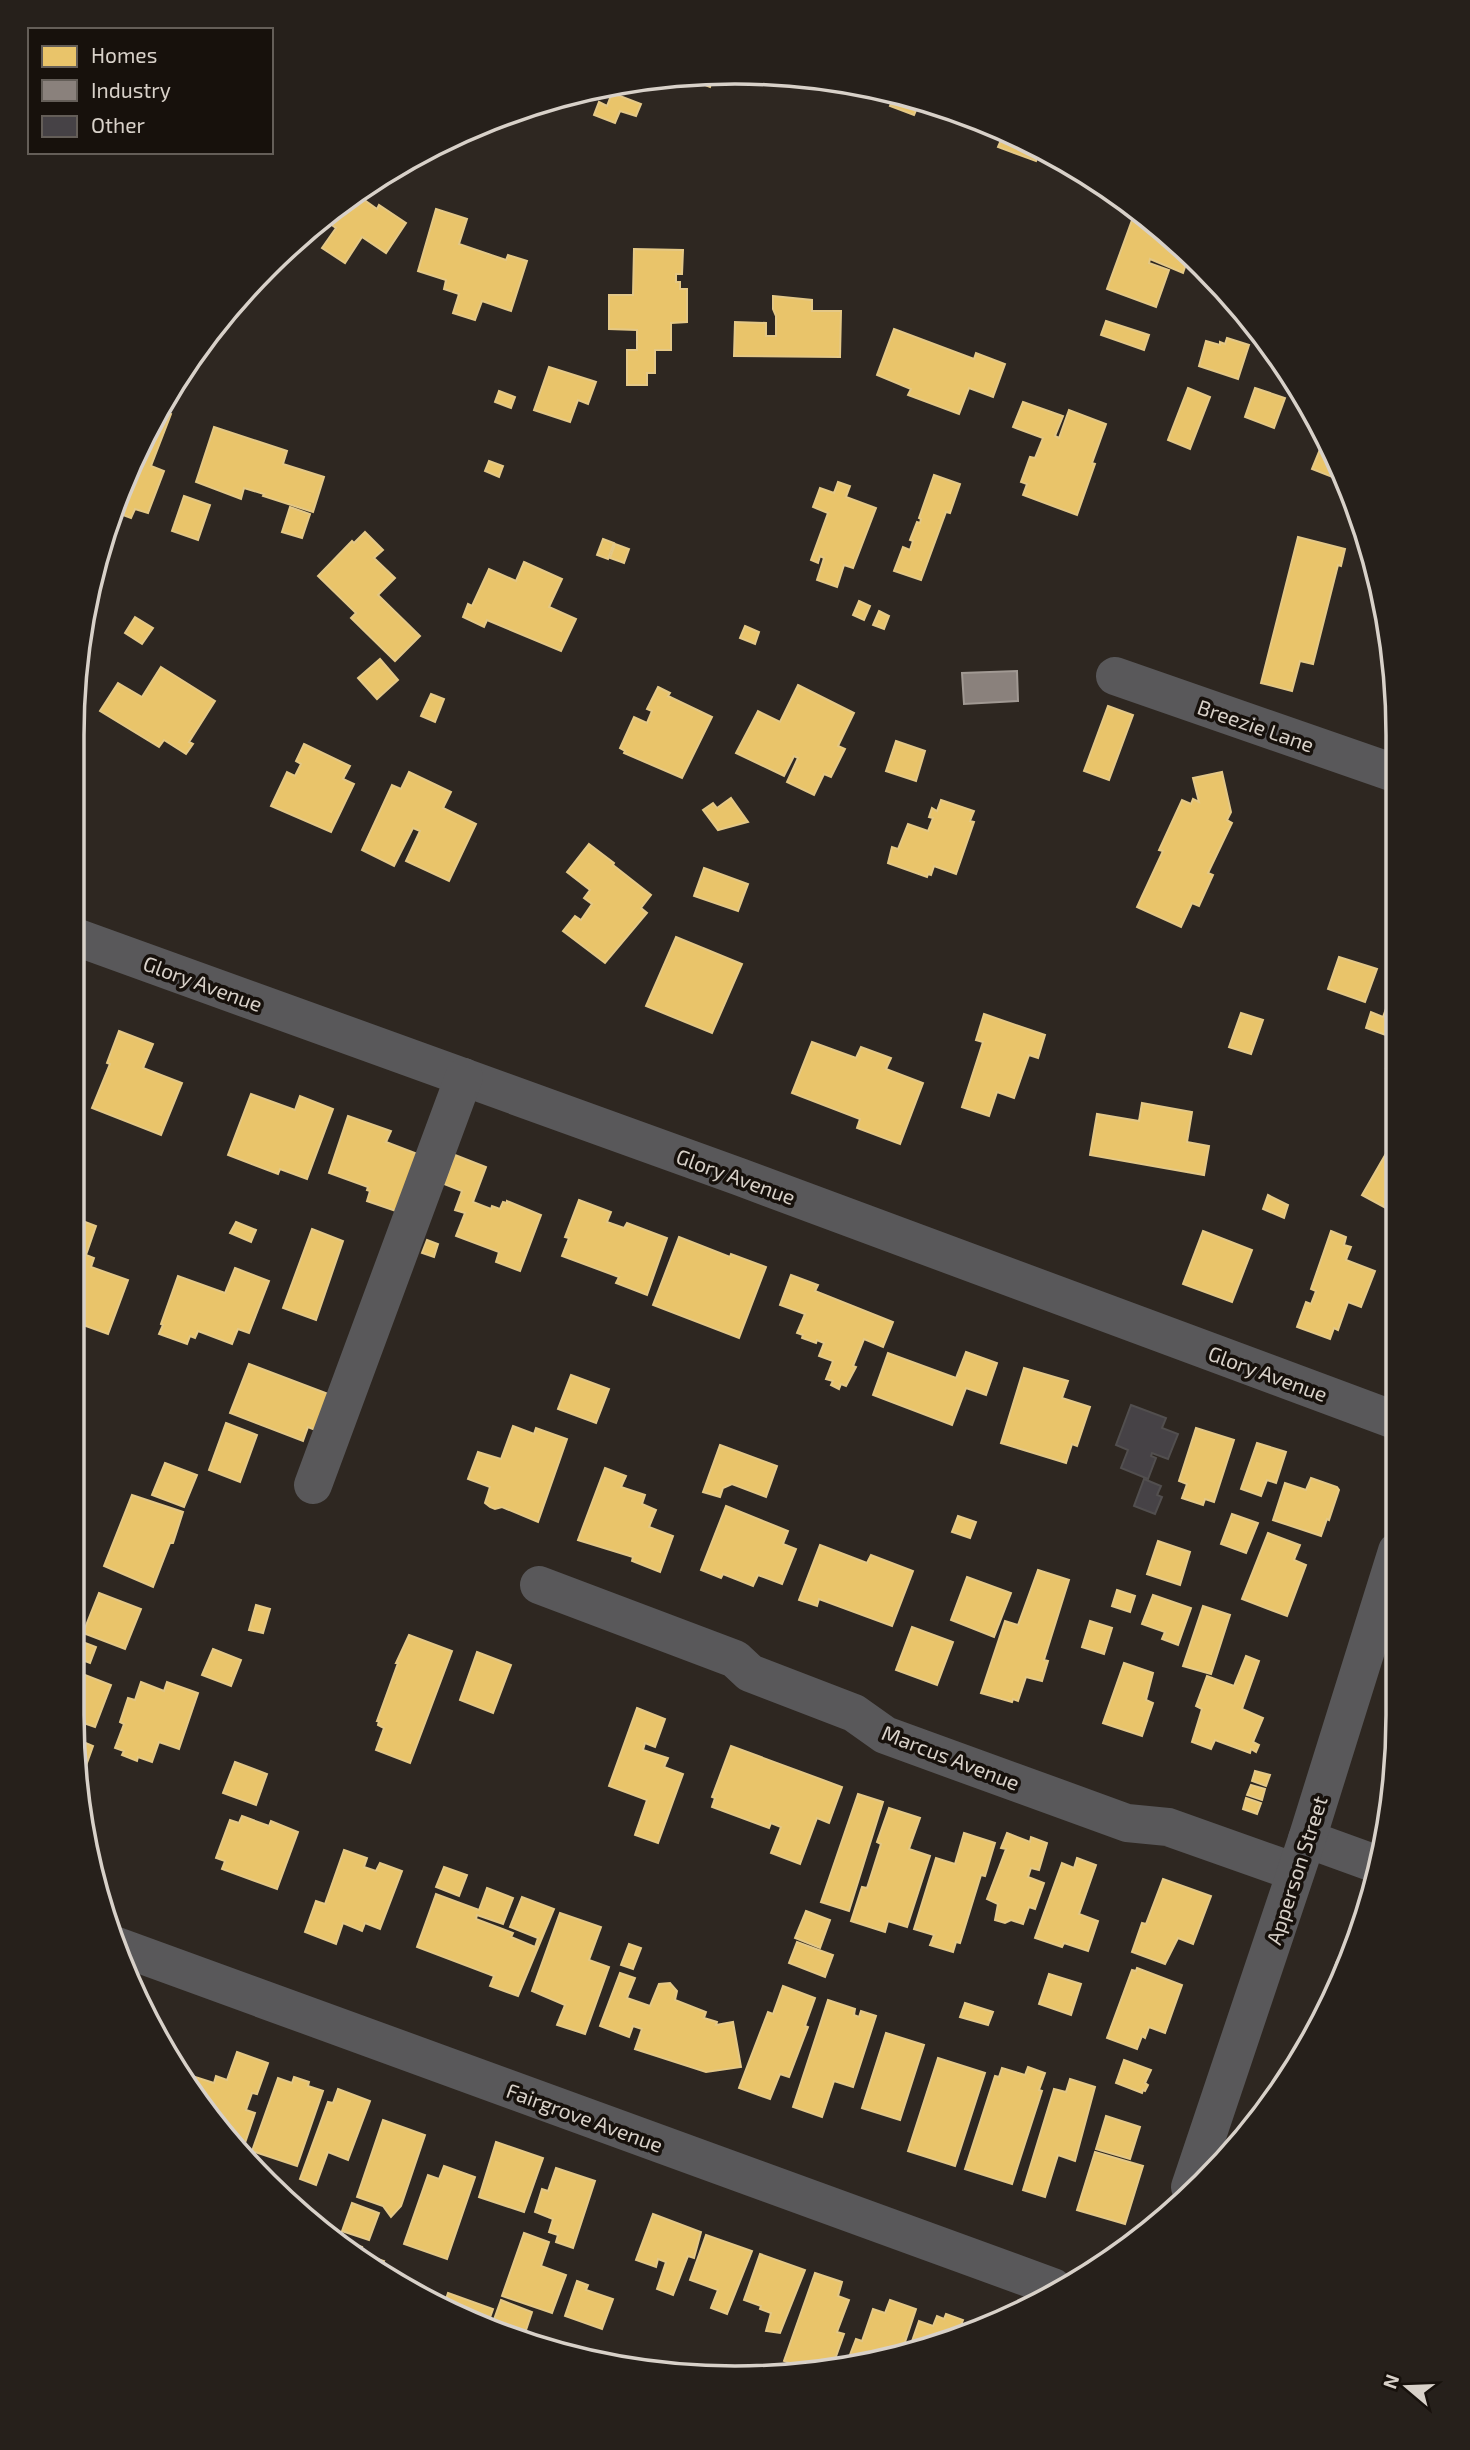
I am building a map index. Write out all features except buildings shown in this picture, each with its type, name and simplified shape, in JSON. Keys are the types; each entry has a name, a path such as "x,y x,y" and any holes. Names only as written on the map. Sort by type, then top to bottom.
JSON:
{"street":[{"name":"Breezie Lane","path":"1115,676 1386,770"},
{"name":"Glory Avenue","path":"84,940 766,1186 1386,1417"},
{"path":"313,1485 464,1077"},
{"name":"Marcus Avenue","path":"539,1585 735,1659 750,1673 854,1713 885,1735 1128,1823 1168,1827 1301,1856 1368,1863"},
{"name":"Apperson Street","path":"1194,2176 1301,1856 1386,1586"},
{"name":"Fairgrove Avenue","path":"129,1950 1048,2285"}]}
